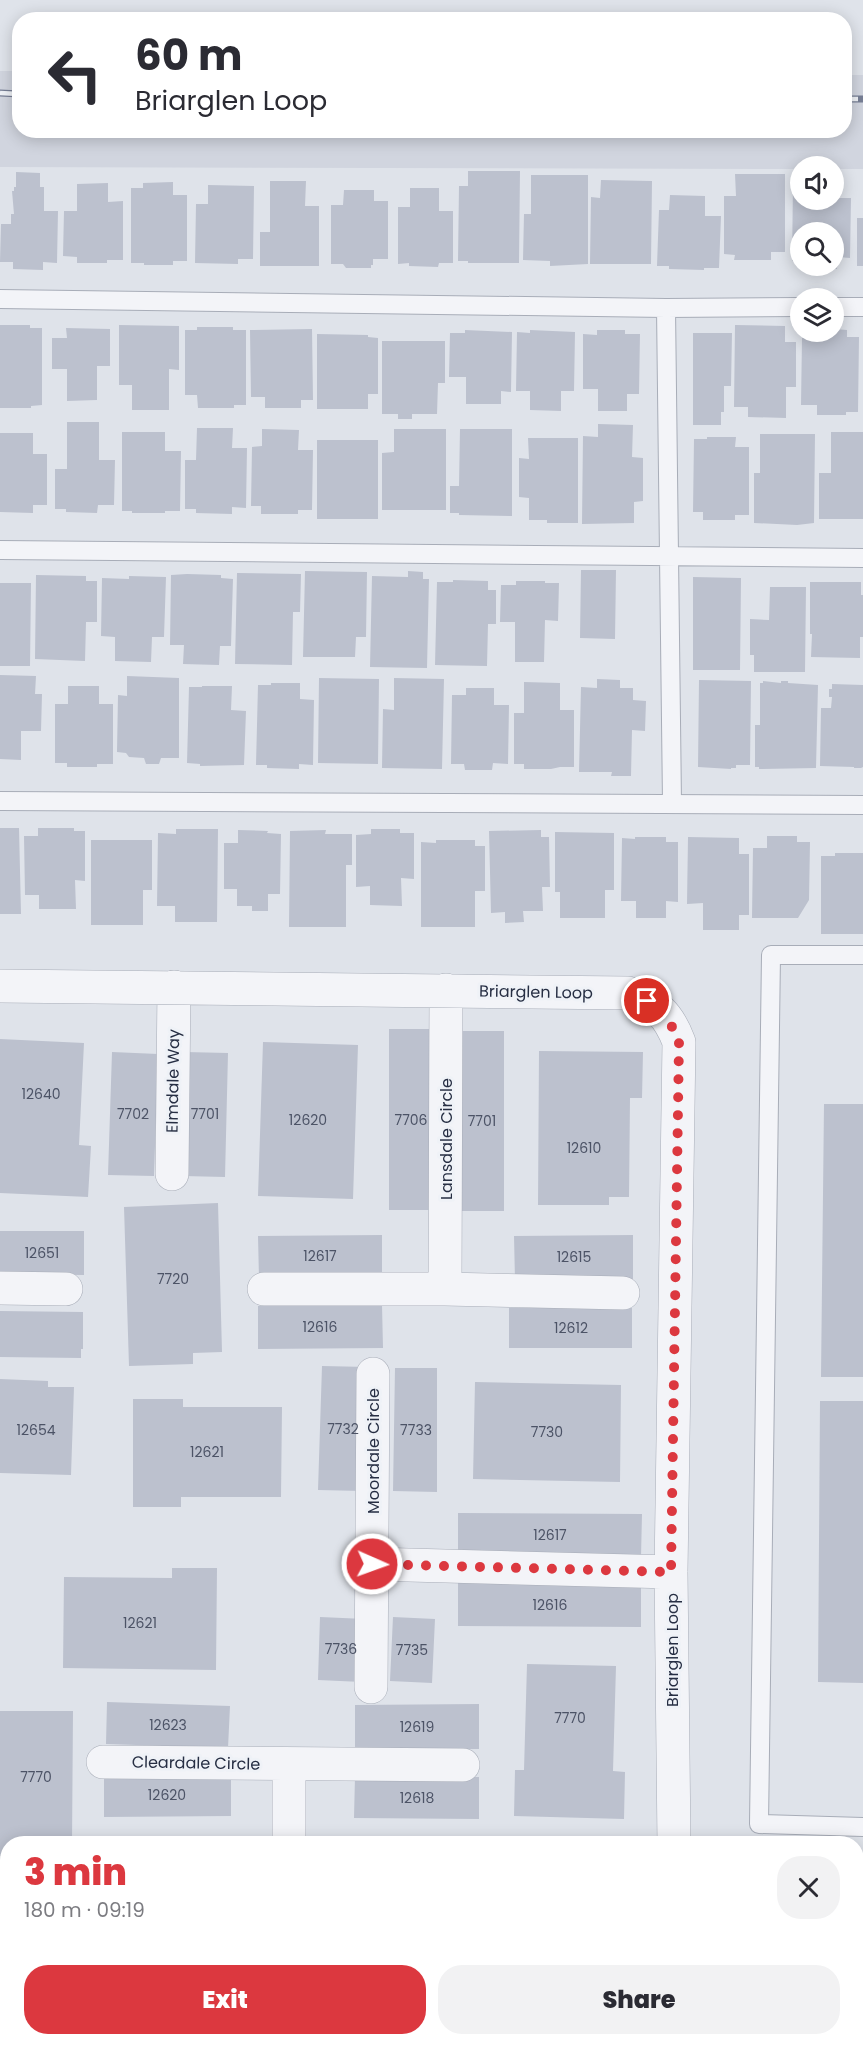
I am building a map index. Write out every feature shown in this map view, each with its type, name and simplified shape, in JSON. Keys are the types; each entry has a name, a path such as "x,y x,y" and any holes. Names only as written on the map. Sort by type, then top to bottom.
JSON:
{"street":[{"name":"Briarglen Loop","path":"0,986 628,993 647,1001 664,1014 679,1042 671,1572 674,1836"},
{"name":"Elmdale Way","path":"172,1174 174,987"},
{"name":"Lansdale Circle","path":"445,1288 446,990"},
{"path":"0,1288 66,1289"},
{"path":"264,1289 445,1288 623,1293"},
{"name":"Moordale Circle","path":"371,1687 374,1374"},
{"path":"372,1564 671,1572"},
{"name":"Cleardale Circle","path":"103,1762 463,1765"},
{"path":"289,1764 289,1836"}],"lane":[{"path":"0,299 666,308 790,307"},
{"path":"844,307 863,307"},
{"path":"666,308 672,803"},
{"path":"0,550 863,558"},
{"path":"0,801 863,805"},
{"path":"863,956 771,955 759,1824 863,1827"}],"shaded area":[{"path":"0,71 12,71 12,138 852,138 852,75 863,75 863,169 844,169 844,156 790,156 790,169 0,167"}],"building":[{"path":"468,171 520,171 519,263 458,261 459,186 468,186"},
{"path":"16,172 40,173 40,187 44,187 44,211 58,211 57,263 43,262 43,270 13,269 13,262 0,262 1,224 11,224 11,214 14,214 12,191 16,187"},
{"path":"735,174 785,174 785,252 771,252 771,260 734,260 735,255 724,254 724,196 736,196"},
{"path":"531,175 588,175 588,264 550,266 550,261 523,260 524,214 531,214"},
{"path":"601,180 652,181 651,264 590,264 591,197 600,198"},
{"path":"270,181 306,181 305,206 319,206 319,266 260,266 260,232 270,232"},
{"path":"173,182 173,195 187,195 187,261 173,261 173,265 131,263 131,188 143,188 143,183"},
{"path":"108,183 108,202 123,201 123,260 107,260 107,263 77,263 77,257 63,256 64,211 77,211 77,184"},
{"path":"208,185 254,186 253,259 238,259 238,264 195,263 196,204 208,204"},
{"path":"410,188 439,188 439,211 453,211 453,263 439,263 438,267 409,266 409,263 398,264 398,207 410,207"},
{"path":"344,190 374,190 374,201 388,201 388,259 373,259 371,268 346,268 343,264 331,264 331,205 343,205"},
{"path":"670,195 705,196 705,216 721,216 719,268 669,269 669,266 657,266 659,210 669,210"},
{"path":"844,198 851,198 850,258 844,258 844,222 792,222 793,210 844,210"},
{"path":"857,218 863,218 863,266 857,266"},
{"path":"0,325 30,325 30,328 42,328 42,405 31,406 31,408 0,408"},
{"path":"119,325 179,326 179,370 169,369 169,410 132,410 132,385 119,385"},
{"path":"735,325 785,326 785,342 796,342 796,387 786,387 786,418 748,417 748,407 734,407"},
{"path":"197,327 233,327 233,330 246,330 246,405 234,405 234,408 198,408 197,395 185,395 185,330 197,330"},
{"path":"66,328 110,329 110,366 97,366 97,400 67,401 67,369 52,369 52,338 67,338"},
{"path":"312,329 313,400 301,400 301,408 265,408 265,397 251,397 250,330"},
{"path":"465,330 512,332 511,392 501,391 501,404 466,404 466,377 449,377 450,333 465,333"},
{"path":"530,330 575,332 574,391 561,391 561,411 530,410 530,391 516,391 517,332 530,333"},
{"path":"597,330 625,330 625,334 640,334 639,394 627,394 627,411 598,411 598,389 583,389 583,334 597,335"},
{"path":"844,330 847,330 847,337 859,337 858,412 846,412 846,415 817,415 817,405 801,405 802,342 844,342"},
{"path":"693,333 732,333 731,386 724,386 724,412 721,412 721,425 693,425"},
{"path":"317,334 368,335 368,337 378,338 378,394 368,394 368,409 317,409"},
{"path":"382,341 445,341 445,383 438,383 437,414 412,414 412,419 398,419 398,414 382,414"},
{"path":"67,422 99,422 99,460 115,460 114,505 98,505 97,513 66,512 66,509 55,509 55,469 67,469"},
{"path":"598,424 633,425 632,457 643,458 643,501 634,502 634,523 582,524 583,436 598,437"},
{"path":"197,428 233,428 232,448 247,448 246,508 232,507 232,514 196,513 196,509 185,509 185,460 196,460"},
{"path":"262,429 299,430 298,450 313,450 312,510 298,510 298,514 261,514 261,506 251,506 252,447 262,446"},
{"path":"394,429 446,429 446,510 382,510 382,453 394,452"},
{"path":"460,429 512,429 512,516 450,513 450,486 459,486"},
{"path":"122,432 165,432 165,451 181,451 180,511 132,513 132,511 122,511"},
{"path":"831,432 863,432 863,519 819,519 819,473 831,473"},
{"path":"0,433 33,433 33,454 47,454 47,505 33,505 33,513 0,512"},
{"path":"760,434 815,434 814,523 797,525 754,523 754,473 760,473"},
{"path":"707,437 736,437 735,447 749,447 749,515 735,515 735,520 703,520 703,512 693,512 694,439 707,439"},
{"path":"528,438 578,438 578,523 547,523 547,520 529,520 529,498 519,497 519,458 529,459"},
{"path":"317,440 378,440 378,519 317,519"},
{"path":"581,570 616,570 615,639 580,638"},
{"path":"305,571 367,572 366,637 356,637 355,657 303,657"},
{"path":"408,571 423,572 423,579 429,579 427,668 370,667 372,576 408,577"},
{"path":"237,573 301,574 300,612 293,612 292,665 235,664"},
{"path":"36,575 86,576 86,581 97,581 97,622 86,622 85,661 35,659"},
{"path":"171,575 221,575 221,578 233,579 231,646 220,646 219,665 183,664 184,645 170,645"},
{"path":"129,576 166,577 164,637 152,637 151,662 115,661 115,637 101,636 102,578 129,579"},
{"path":"693,577 741,578 740,670 693,670"},
{"path":"453,580 488,581 488,590 496,590 496,624 488,624 487,666 435,665 437,582 453,582"},
{"path":"516,581 559,583 558,621 545,620 544,662 515,662 515,622 500,622 501,585 516,585"},
{"path":"810,582 861,582 863,637 860,637 860,658 811,657"},
{"path":"0,583 31,583 30,666 0,666"},
{"path":"770,587 806,587 805,672 754,672 754,655 750,655 750,619 769,620"},
{"path":"0,675 36,676 35,694 42,694 41,731 21,731 21,760 0,759"},
{"path":"127,676 179,678 179,758 161,758 159,764 146,764 144,758 129,757 126,753 117,752 118,695 127,696"},
{"path":"319,678 379,679 378,764 318,763"},
{"path":"394,678 444,679 442,769 382,768 383,709 394,710"},
{"path":"597,679 620,680 620,688 633,688 633,700 646,701 645,731 632,730 631,776 611,776 612,772 579,772 581,687 597,688"},
{"path":"699,680 751,681 750,765 736,765 736,768 731,769 698,767"},
{"path":"763,681 781,683 781,681 788,681 788,683 818,685 816,768 759,769 755,767 755,725 760,725 760,683"},
{"path":"524,682 560,683 560,710 574,710 574,767 524,769 524,764 514,764 514,713 524,713"},
{"path":"271,683 300,683 300,699 314,700 313,765 299,764 299,769 267,768 267,765 256,765 258,685 271,685"},
{"path":"832,684 863,685 863,767 861,768 820,766 821,708 831,708 832,697 829,697 829,689 832,689"},
{"path":"68,686 99,686 99,704 113,704 113,764 97,764 97,767 67,767 67,763 55,763 55,704 68,704"},
{"path":"232,686 231,710 246,711 244,765 200,766 200,764 187,763 189,687"},
{"path":"466,688 494,688 494,705 509,705 508,764 493,763 492,770 465,770 464,764 451,764 452,695 466,695"},
{"path":"0,828 19,828 21,914 0,914"},
{"path":"38,828 74,828 74,831 85,831 85,881 75,880 76,909 39,909 39,895 25,895 24,836 38,836"},
{"path":"176,829 218,829 217,922 175,922 175,906 157,906 158,833 176,834"},
{"path":"371,829 400,829 400,833 414,833 414,879 401,878 402,906 370,905 370,886 356,887 356,835 371,834"},
{"path":"238,830 281,834 280,894 268,894 268,911 252,911 252,906 237,906 237,889 224,889 224,843 238,843"},
{"path":"326,830 325,834 352,834 352,865 346,865 346,927 289,927 290,831"},
{"path":"541,830 541,837 549,837 550,887 542,887 543,911 523,911 524,922 505,923 505,912 491,913 489,831"},
{"path":"555,832 614,833 614,890 605,890 605,918 560,918 560,892 555,892"},
{"path":"767,836 797,836 797,842 810,842 809,900 798,918 752,918 753,848 767,848"},
{"path":"635,837 666,837 666,842 678,842 678,902 666,901 666,918 636,918 636,901 621,901 622,838 635,839"},
{"path":"688,837 739,838 739,854 749,854 749,915 739,915 739,930 703,930 703,903 687,904"},
{"path":"91,840 152,840 152,890 143,890 143,925 91,925"},
{"path":"436,840 475,840 475,846 485,846 485,891 475,891 475,927 421,927 421,842 436,843"},
{"path":"835,853 863,853 863,934 821,934 821,856 835,856"},
{"path":"389,1029 433,1029 433,1210 389,1210"},
{"path":"461,1031 504,1031 504,1211 461,1211"},
{"path":"0,1039 84,1043 79,1145 91,1146 88,1197 0,1193"},
{"path":"263,1042 358,1045 353,1199 258,1196"},
{"path":"539,1051 643,1052 642,1098 630,1098 629,1197 609,1197 609,1205 538,1205"},
{"path":"112,1052 158,1054 154,1176 108,1175"},
{"path":"185,1052 228,1053 225,1177 183,1176"},
{"path":"824,1104 863,1104 863,1377 821,1377"},
{"path":"218,1203 222,1352 193,1353 193,1364 129,1366 124,1207"},
{"path":"0,1231 84,1231 84,1275 0,1274"},
{"path":"382,1235 382,1277 259,1278 258,1236"},
{"path":"633,1235 633,1279 515,1280 514,1236"},
{"path":"382,1305 383,1348 258,1349 258,1306"},
{"path":"509,1308 632,1308 632,1348 509,1348"},
{"path":"0,1311 83,1312 81,1358 0,1357"},
{"path":"322,1366 368,1367 363,1491 318,1490"},
{"path":"395,1368 437,1368 437,1492 393,1491"},
{"path":"0,1379 48,1381 48,1387 74,1387 71,1475 0,1473"},
{"path":"475,1382 621,1385 620,1482 473,1479"},
{"path":"133,1399 183,1399 183,1407 282,1407 281,1497 181,1497 181,1507 133,1507"},
{"path":"820,1401 863,1401 863,1683 818,1682"},
{"path":"458,1513 642,1514 641,1557 458,1556"},
{"path":"172,1568 217,1568 216,1670 63,1668 64,1577 172,1578"},
{"path":"458,1583 641,1583 641,1627 458,1626"},
{"path":"320,1617 365,1619 362,1682 318,1680"},
{"path":"393,1617 435,1619 432,1683 390,1681"},
{"path":"527,1664 616,1666 613,1771 625,1772 624,1819 514,1816 515,1770 524,1770"},
{"path":"107,1702 230,1706 228,1748 106,1744"},
{"path":"479,1704 479,1749 355,1750 355,1705"},
{"path":"0,1711 73,1711 72,1836 0,1836"},
{"path":"231,1774 231,1816 104,1817 104,1775"},
{"path":"355,1777 479,1777 479,1819 354,1818"}],"railway":[{"path":"0,93 12,94"},
{"path":"852,99 863,99"}],"route":[{"path":"372,1564 671,1572 679,1042 664,1014 647,1001"}]}
